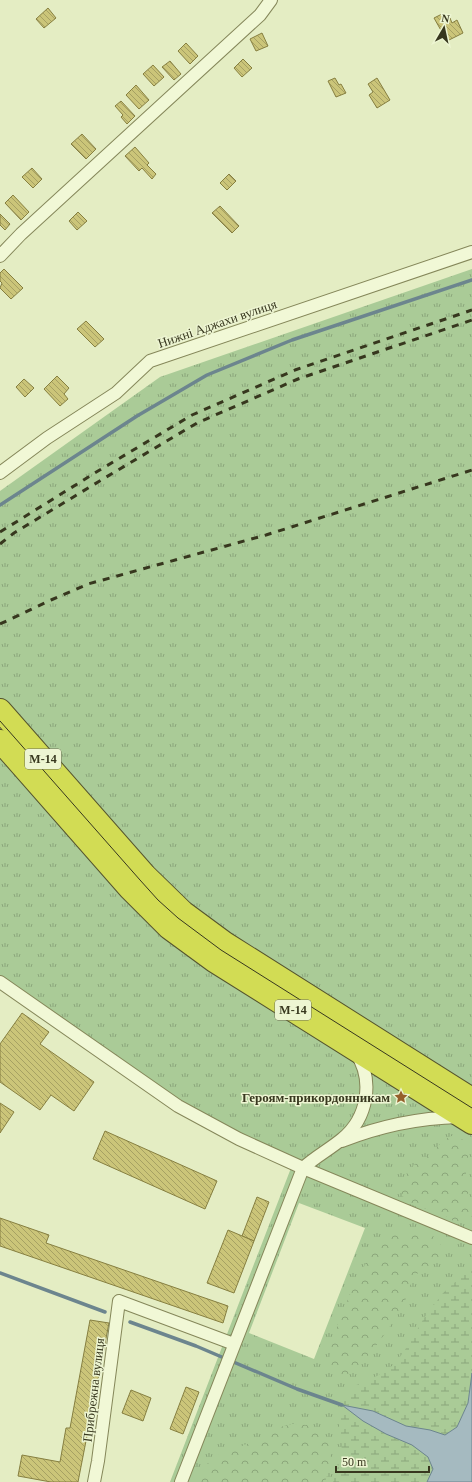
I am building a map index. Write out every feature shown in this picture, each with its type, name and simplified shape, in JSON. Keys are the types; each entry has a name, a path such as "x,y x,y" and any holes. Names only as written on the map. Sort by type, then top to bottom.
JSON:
{"highway":[{"name":"М-14","path":"0,710 78,814 132,876 149,909 191,945 353,1048 469,1113"},
{"name":"М-14","path":"0,741 78,814"},
{"name":"М-14","path":"132,876 163,894 183,912 225,944 469,1113"}],"street":[{"path":"0,256 21,234 260,15 272,0"},
{"name":"Нижні Аджахи вулиця","path":"0,473 47,438 116,393 150,361 472,252"},
{"path":"0,982 178,1106 239,1140 472,1238"},
{"path":"181,1482 303,1168 317,1155 342,1139 356,1124 360,1115 366,1096 365,1076 353,1048"},
{"path":"334,1144 369,1131 405,1122 469,1113"},
{"name":"Прибрежна вулиця","path":"94,1482 119,1301 233,1347"}],"green space":[{"path":"472,269 472,1094 206,925 0,703 0,491 160,377"},
{"path":"0,748 127,892 472,1129 472,1373 427,1482 170,1482 291,1168 237,1144 0,988","holes":["299,1203 365,1228 314,1359 249,1333"]},
{"path":"451,1136 462,1139 466,1143 468,1149 466,1179 471,1209 471,1219 462,1222 454,1221 436,1211 412,1205 402,1195 403,1180 408,1171"},
{"path":"403,1230 428,1233 439,1240 441,1248 440,1258 437,1262 422,1270 415,1276 398,1314 366,1359 349,1374 337,1374 331,1368 330,1358 332,1342 355,1284 373,1251 380,1242 390,1234"},
{"path":"472,1270 472,1373 468,1403 457,1427 445,1435 430,1430 406,1426 373,1411 343,1405 363,1421 386,1434 411,1445 428,1457 434,1469 427,1482 333,1482 339,1463 342,1445 339,1426 342,1405 354,1386 377,1376 395,1364 424,1318 443,1293 464,1274"},
{"path":"292,1424 306,1425 316,1428 324,1433 328,1440 331,1449 331,1459 325,1482 197,1482 208,1463 223,1452 261,1439 280,1427"}],"water":[{"path":"472,1373 472,1482 427,1482 433,1469 428,1457 412,1445 386,1434 363,1421 342,1405 373,1411 406,1426 430,1430 445,1435 457,1427 468,1403"}],"building":[{"path":"48,8 56,18 44,28 36,19"},
{"path":"442,14 446,20 450,18 452,23 457,20 463,33 447,41 434,18"},
{"path":"262,33 268,46 256,51 250,39"},
{"path":"186,43 198,56 190,64 178,51"},
{"path":"243,59 252,68 242,77 234,68"},
{"path":"170,61 181,74 174,80 162,67"},
{"path":"153,65 164,77 154,86 143,74"},
{"path":"335,78 339,85 341,84 346,93 336,97 328,81"},
{"path":"377,78 390,100 377,108 369,95 373,92 368,84"},
{"path":"136,85 149,100 139,109 126,95"},
{"path":"121,101 135,116 127,124 121,117 123,115 115,106"},
{"path":"82,134 96,149 86,159 71,144"},
{"path":"135,147 149,163 147,165 156,174 152,179 142,168 139,171 125,156"},
{"path":"32,168 42,179 33,188 22,177"},
{"path":"229,174 236,181 227,190 220,183"},
{"path":"13,195 29,212 21,220 5,203"},
{"path":"220,206 239,226 232,233 212,213"},
{"path":"78,212 87,221 77,230 69,221"},
{"path":"0,214 10,224 5,230 0,225"},
{"path":"4,269 23,288 11,299 0,288 2,283 0,281 0,273"},
{"path":"86,321 104,339 95,347 77,329"},
{"path":"57,376 69,388 64,394 68,399 60,406 44,389"},
{"path":"24,379 34,388 25,397 16,387"},
{"path":"22,1013 49,1032 40,1044 94,1082 74,1111 51,1095 40,1110 0,1082 0,1044"},
{"path":"0,1103 14,1112 0,1133"},
{"path":"105,1131 217,1181 205,1209 93,1159"},
{"path":"257,1197 269,1202 254,1241 242,1236"},
{"path":"0,1218 49,1235 46,1243 228,1306 223,1323 0,1246"},
{"path":"228,1230 254,1241 234,1293 207,1283"},
{"path":"90,1320 109,1323 78,1482 51,1482 18,1476 22,1455 60,1462 66,1428 70,1428"},
{"path":"186,1387 199,1392 183,1434 170,1429"},
{"path":"131,1390 151,1398 143,1421 122,1413"}],"waterway":[{"path":"0,505 137,416 207,375 292,340 472,280"},
{"path":"0,1273 105,1312"},
{"path":"130,1322 196,1346 297,1389 342,1405"}],"tram line":[{"path":"0,721 158,900 178,918 221,950 472,1108"}],"railway":[{"path":"0,532 192,415 295,370 472,310"},
{"path":"0,544 14,533 197,423 298,379 472,320"},
{"path":"0,624 88,584 266,535 472,470"}],"place":[{"name":"Героям-прикордонникам","path":"401,1097"}]}
